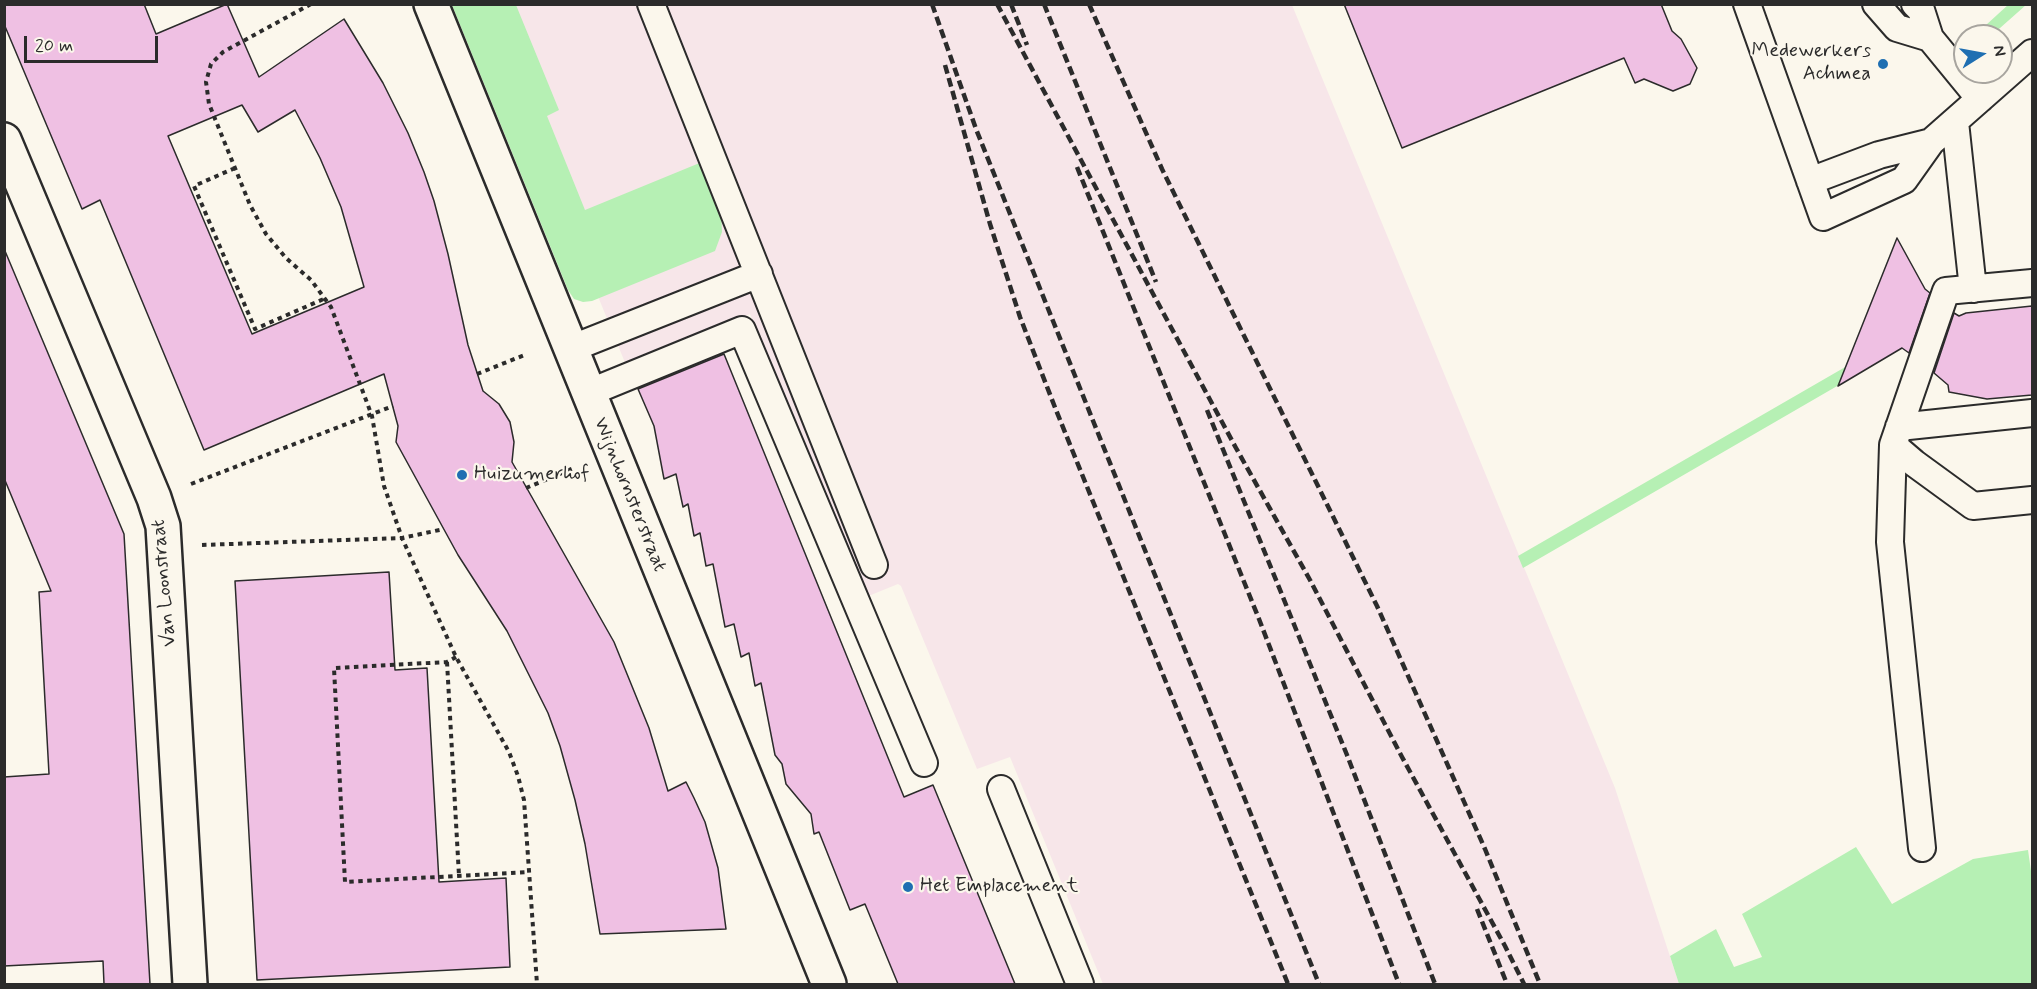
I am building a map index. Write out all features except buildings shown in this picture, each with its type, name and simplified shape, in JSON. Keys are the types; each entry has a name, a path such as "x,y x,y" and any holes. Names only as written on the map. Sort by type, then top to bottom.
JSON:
{"street":[{"name":"Wijnhornsterstraat","path":"431,4 829,984"},
{"name":"Van Loonstraat","path":"4,140 154,498 163,526 166,546 190,984"}],"lane":[{"path":"651,4 874,565"},
{"path":"1747,4 1823,217 1904,180 1931,142 2032,53"},
{"path":"1876,4 1898,28 1930,38"},
{"path":"1916,4 1921,10 1930,38 1980,99"},
{"path":"1954,122 1973,289"},
{"path":"1810,181 1879,155 1931,142"},
{"path":"570,349 759,274"},
{"path":"1922,848 1890,542 1896,436 1946,291 2032,283"},
{"path":"588,393 742,330 924,763"},
{"path":"1896,436 2032,413"},
{"path":"1896,436 1914,463 1973,506 2032,500"},
{"path":"1001,789 1080,984"}],"path":[{"path":"311,4 230,47 211,64 206,82 209,104 250,205 266,234 286,258 327,298 372,416 384,486 402,538 456,657 509,752 518,776 524,800 537,984"},
{"path":"235,168 194,186 255,329 327,298"},
{"path":"477,374 527,354"},
{"path":"154,498 393,406"},
{"path":"526,488 573,468"},
{"path":"166,546 402,538 444,529"},
{"path":"456,657 447,662 334,668 345,882 529,872"},
{"path":"447,662 459,876"}],"shaded area":[{"path":"479,5 1292,5 1615,788 1679,984 1103,984 1010,757 977,769 901,586 898,584 866,597 750,314 626,365"}],"green space":[{"path":"2009,4 2026,5 2005,24 1987,24"},
{"path":"452,5 516,5 559,110 547,116 585,210 702,162 721,210 722,232 715,251 592,301 583,302 574,299 568,290"},
{"path":"1847,366 1851,378 1523,568 1518,556"},
{"path":"1856,847 1892,904 1973,859 2028,850 2032,878 2032,984 1679,984 1670,956 1716,929 1734,967 1762,957 1742,914"}],"railway":[{"path":"932,4 976,129 1319,984"},
{"path":"997,4 1236,448 1310,580 1524,984"},
{"path":"1011,4 1027,45"},
{"path":"1044,4 1156,282"},
{"path":"1089,4 1162,169 1377,606 1485,849 1540,984"},
{"path":"945,65 990,224 1020,317 1288,984"},
{"path":"1077,167 1259,619 1399,984"},
{"path":"1207,410 1347,755 1435,984"},
{"path":"1477,909 1507,984"}],"place":[{"name":"Medewerkers Achmea","path":"1883,64"},
{"name":"Huizumerhof","path":"462,475"},
{"name":"Het Emplacement","path":"908,887"}]}
